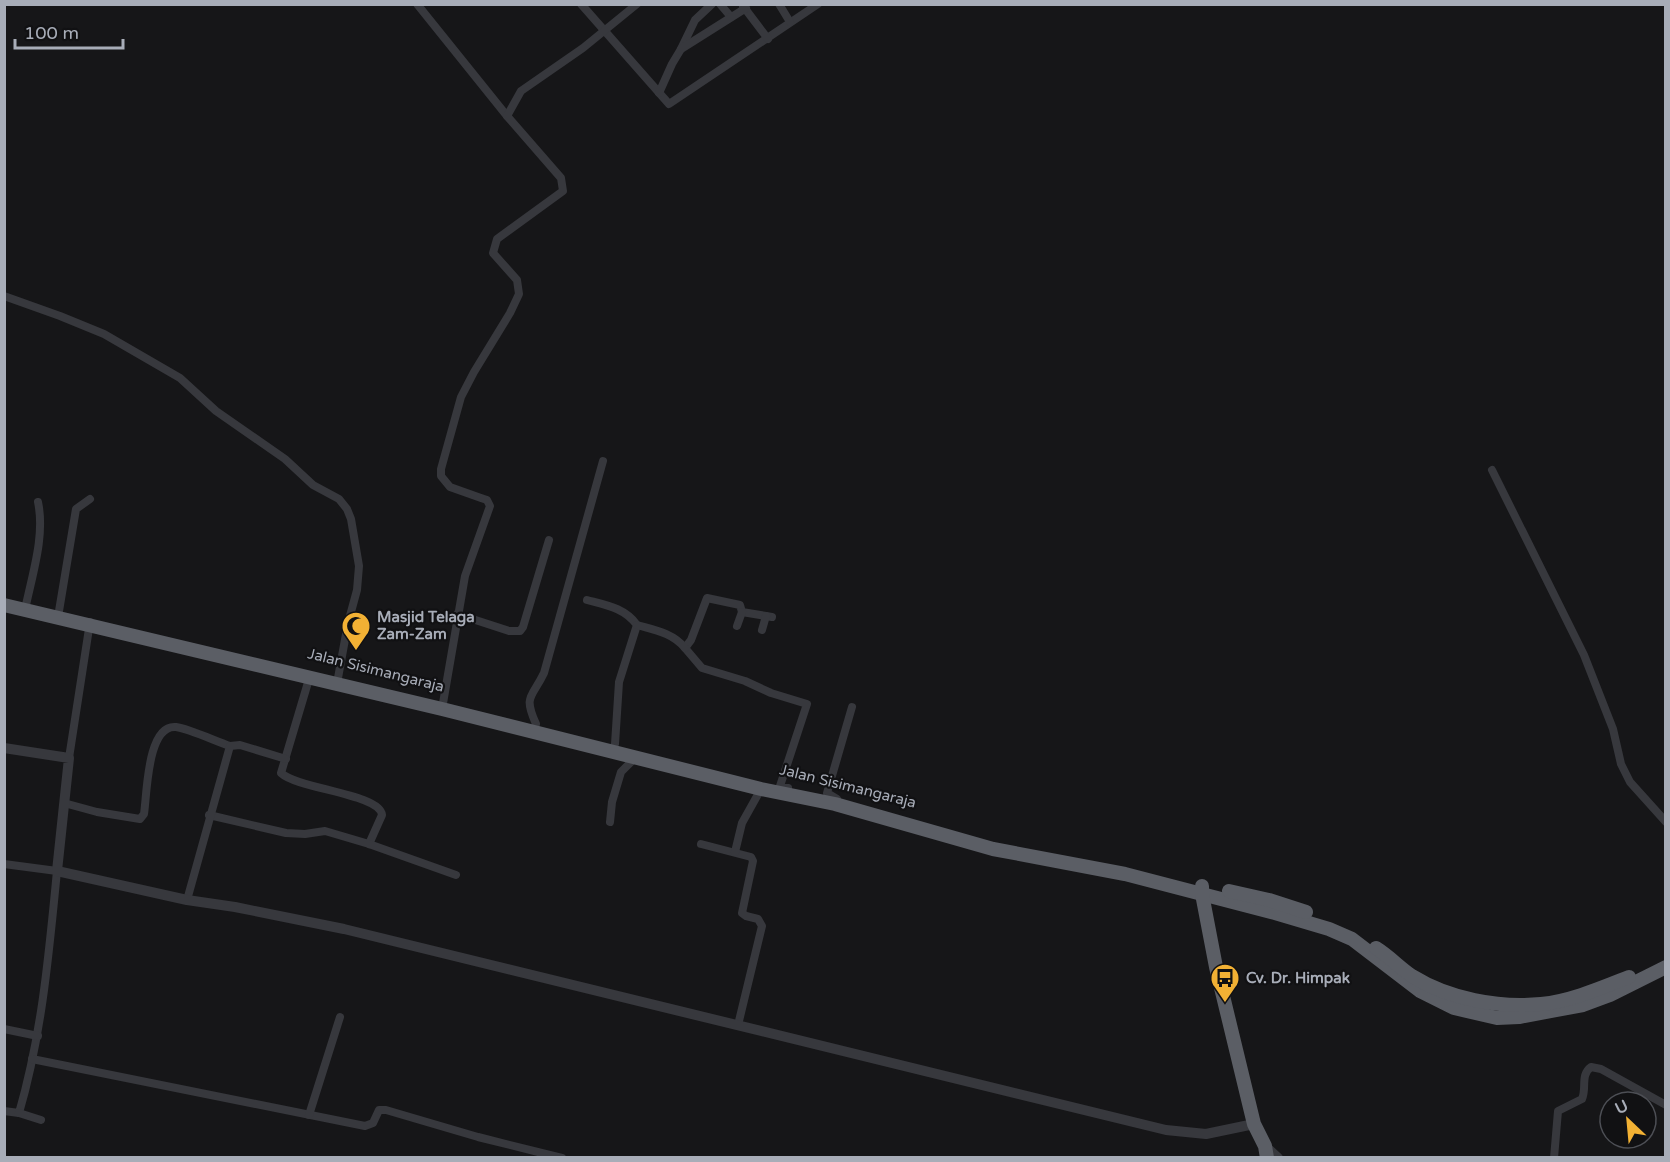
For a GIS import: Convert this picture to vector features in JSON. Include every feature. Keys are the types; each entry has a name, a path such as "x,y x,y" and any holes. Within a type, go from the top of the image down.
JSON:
{"highway":[{"name":"Jalan Sisimangaraja","path":"4,599 59,611 90,622 309,679 345,681"},
{"name":"Jalan Sisimangaraja","path":"4,605 90,622 345,681 789,792 836,801 994,845 1103,866 1200,891 1269,900 1319,917 1362,937 1396,961 1412,976 1444,992 1497,1004 1543,1004 1595,990 1652,967 1665,967"},
{"name":"Jalan Sisimangaraja","path":"613,748 636,757 761,789 789,792"},
{"path":"1200,891 1254,1124 1266,1152"}],"street":[{"path":"417,4 507,116 561,178 563,191 504,233 494,244 493,252 517,280 519,294 461,397 441,469 441,476 450,487 487,500 490,506 465,576 443,707"},
{"path":"581,4 669,104 818,4"},
{"path":"507,116 521,91 567,60 637,4"},
{"path":"659,93 695,20 712,4"},
{"path":"720,4 731,17"},
{"path":"778,4 790,22"},
{"path":"681,49 731,17 743,6 768,39"},
{"path":"4,296 104,334 180,378 216,411 285,459 313,485 339,499 351,519 358,566 357,590 348,623 345,681"},
{"path":"534,728 528,707 531,696 544,673 603,461"},
{"path":"1492,470 1584,655 1613,729 1621,764 1630,782 1665,822"},
{"path":"59,611 76,509 90,499"},
{"path":"26,604 38,551 40,514 38,502"},
{"path":"457,614 509,631 520,631 549,540"},
{"path":"685,648 691,640 705,599 710,598 740,605 742,612 737,626"},
{"path":"587,600 611,606 630,615 636,625 665,633 679,640 702,668 807,704 780,786 789,792"},
{"path":"742,612 769,616 762,630"},
{"path":"19,1113 38,1036 45,994 69,758 90,622"},
{"path":"613,748 619,682 636,625"},
{"path":"309,679 281,771 283,776 312,786 341,792 381,808 382,814 369,844"},
{"path":"836,801 827,793 852,707"},
{"path":"64,803 97,812 140,819 144,814 153,747 164,730 175,727 230,746 240,745 286,759"},
{"path":"187,900 230,746"},
{"path":"4,748 69,758"},
{"path":"610,822 612,802 621,772 636,757"},
{"path":"735,852 742,823 761,789"},
{"path":"209,815 286,833 305,834 325,831 456,875"},
{"path":"701,844 751,857 753,861 742,912 746,916 758,919 762,926 738,1025"},
{"path":"4,864 57,871 187,900 344,928 1166,1130 1206,1134 1254,1124"},
{"path":"309,1115 340,1017"},
{"path":"4,1029 38,1036"},
{"path":"32,1059 368,1126 373,1123 379,1110 386,1110 478,1137 562,1158"},
{"path":"1554,1158 1558,1111 1581,1099 1585,1089 1584,1077 1586,1071 1591,1067 1601,1068 1665,1105"},
{"path":"4,1112 19,1113 41,1120"},
{"path":"1266,1152 1278,1158"}],"place":[{"name":"Masjid Telaga Zam-Zam","path":"356,652"},
{"name":"Cv. Dr. Himpak","path":"1225,1004"}]}
